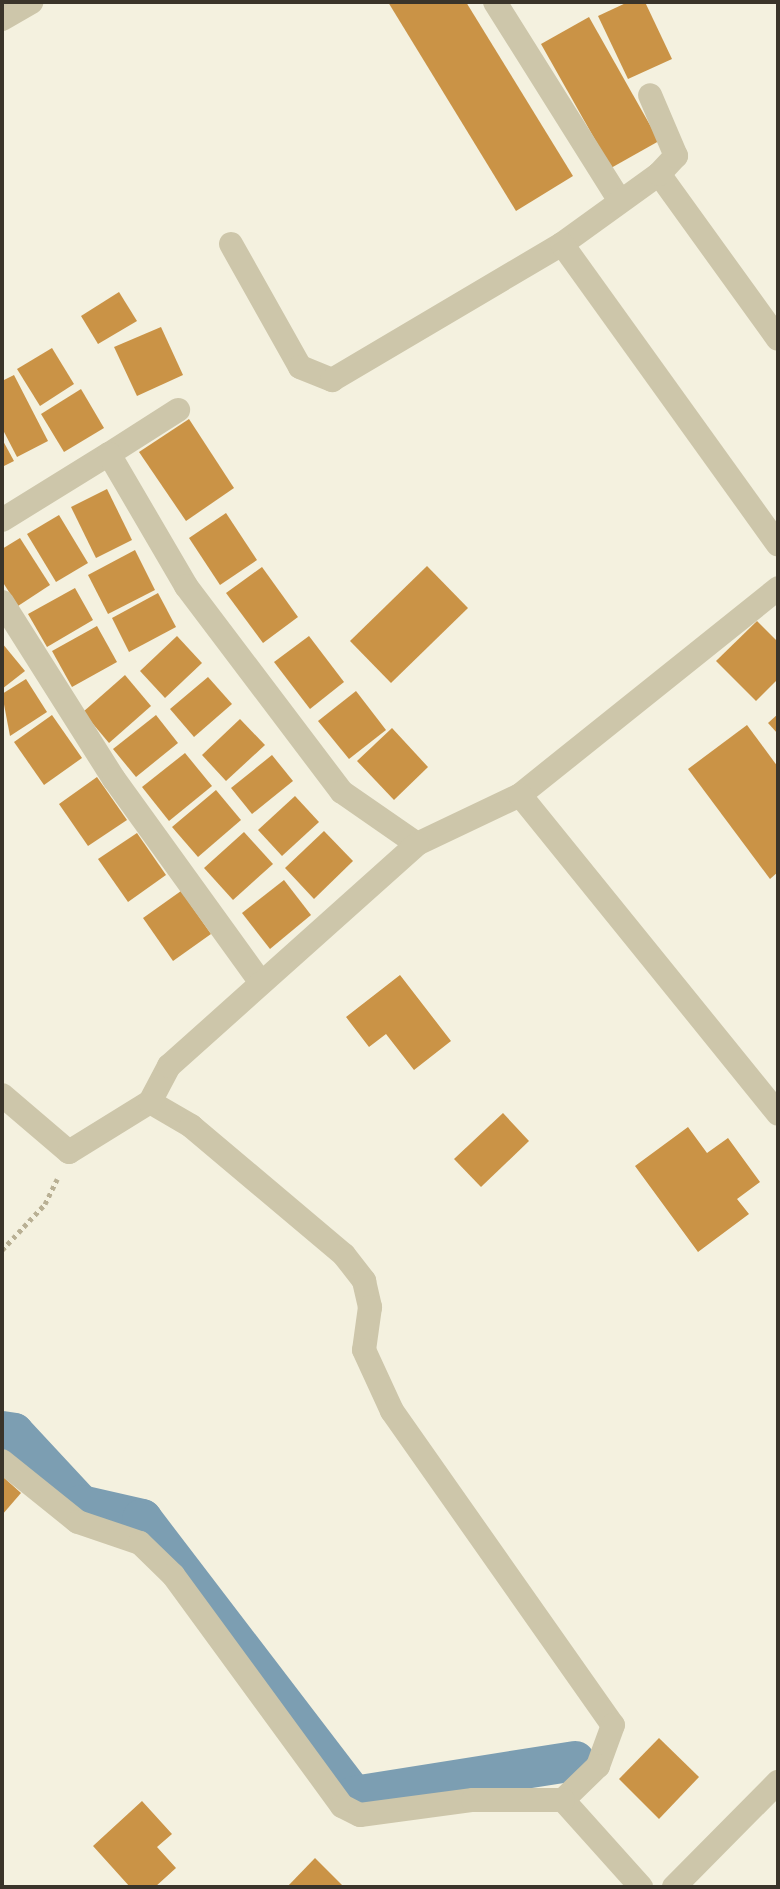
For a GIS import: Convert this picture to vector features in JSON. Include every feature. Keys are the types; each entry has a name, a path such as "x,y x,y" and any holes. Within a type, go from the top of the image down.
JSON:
{"street":[{"path":"2,19 31,2"},
{"path":"495,2 619,200"},
{"path":"231,244 300,367 332,380 562,244 659,174 676,156 650,95"},
{"path":"659,174 778,339"},
{"path":"562,244 778,545"},
{"path":"2,520 178,410"},
{"path":"109,454 186,586 342,792 417,844"},
{"path":"2,1095 69,1152 150,1102 169,1066 417,844 520,795 778,588"},
{"path":"2,602 114,779 261,983"},
{"path":"520,795 778,1114"},
{"path":"2,1461 78,1522 140,1543 173,1575 342,1806 360,1815 473,1800 563,1800 598,1766 613,1725 392,1411 364,1350 370,1307 364,1281 344,1255 191,1126 150,1102"},
{"path":"674,1887 778,1782"},
{"path":"563,1800 641,1887"}],"path":[{"path":"2,1250 45,1204 69,1152"}],"building":[{"path":"388,2 466,2 573,176 516,211"},
{"path":"628,2 645,2 672,59 628,79 598,16"},
{"path":"589,17 659,141 611,168 541,44"},
{"path":"119,292 137,321 98,344 81,316"},
{"path":"161,327 183,375 137,396 114,347"},
{"path":"52,348 74,384 40,406 17,369"},
{"path":"14,375 48,441 17,457 2,428 2,381"},
{"path":"81,389 104,428 64,452 41,414"},
{"path":"189,419 234,488 186,521 139,452"},
{"path":"2,439 14,461 2,467"},
{"path":"107,489 132,540 96,558 71,507"},
{"path":"226,513 257,560 220,585 189,538"},
{"path":"59,515 88,563 56,582 27,534"},
{"path":"20,538 50,585 18,606 2,581 2,549"},
{"path":"135,550 155,590 108,614 88,575"},
{"path":"427,566 468,608 391,683 350,641"},
{"path":"262,567 298,617 263,643 226,593"},
{"path":"75,588 93,620 47,647 28,614"},
{"path":"158,593 176,627 129,652 112,618"},
{"path":"757,621 778,642 778,679 756,701 716,661"},
{"path":"97,626 117,662 72,687 52,651"},
{"path":"177,636 202,663 165,698 140,671"},
{"path":"309,636 344,682 310,709 274,662"},
{"path":"2,643 25,671 2,689"},
{"path":"125,675 151,706 109,743 83,712"},
{"path":"208,677 232,704 194,737 170,709"},
{"path":"26,679 47,712 10,736 2,694"},
{"path":"356,691 386,730 349,759 318,721"},
{"path":"778,714 778,734 768,723"},
{"path":"52,715 82,758 44,785 14,742"},
{"path":"156,715 178,743 136,777 113,749"},
{"path":"240,719 265,745 226,781 202,755"},
{"path":"747,725 778,767 778,872 770,879 688,769"},
{"path":"392,728 428,767 394,800 357,761"},
{"path":"185,753 212,786 169,821 142,787"},
{"path":"272,755 293,781 252,814 231,788"},
{"path":"97,777 127,820 88,846 59,804"},
{"path":"216,790 241,820 198,857 172,827"},
{"path":"295,796 319,822 282,856 258,830"},
{"path":"324,831 353,861 314,899 285,868"},
{"path":"244,832 273,864 233,900 204,868"},
{"path":"137,833 166,875 128,902 98,859"},
{"path":"284,880 311,915 270,949 242,913"},
{"path":"181,891 211,934 173,961 143,918"},
{"path":"400,975 451,1041 414,1070 386,1034 369,1047 346,1017"},
{"path":"503,1113 529,1141 481,1187 454,1159"},
{"path":"688,1127 707,1153 728,1138 760,1182 737,1199 749,1214 698,1252 635,1166"},
{"path":"2,1476 21,1493 2,1515"},
{"path":"659,1738 699,1777 659,1819 619,1779"},
{"path":"142,1801 172,1834 157,1847 176,1868 155,1887 130,1887 93,1846"},
{"path":"315,1858 344,1887 287,1887"}],"waterway":[{"path":"2,1431 14,1433 81,1505 142,1519 354,1796 575,1761"}]}
